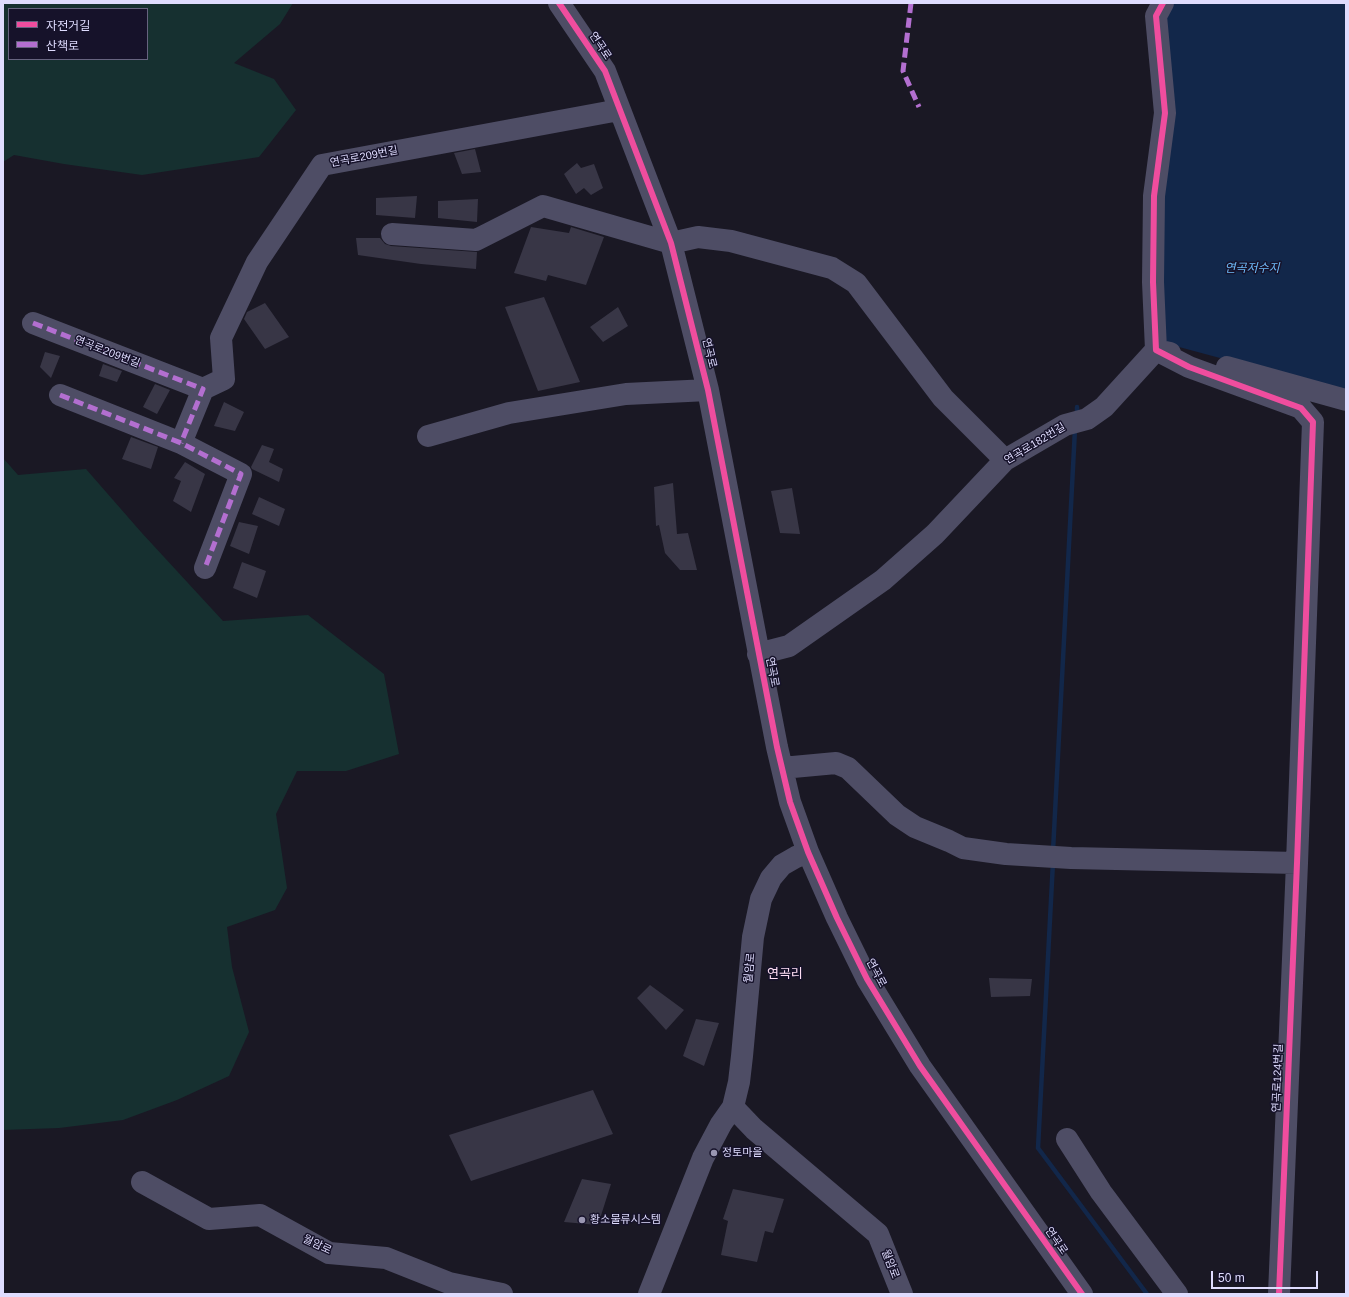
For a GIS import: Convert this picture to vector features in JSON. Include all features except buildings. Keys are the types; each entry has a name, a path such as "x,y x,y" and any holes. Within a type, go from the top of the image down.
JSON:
{"street":[{"name":"연곡로","path":"560,3 604,71 671,243 708,390 777,747 790,802 808,852 837,918 867,979 907,1046 1082,1294"},
{"path":"1163,3 1156,16 1165,113 1154,196 1153,282 1156,350 1190,356 1346,400"},
{"name":"연곡로209번길","path":"33,323 203,389 224,379 221,338 257,262 322,165 620,110"},
{"path":"392,234 476,240 543,206 671,243 698,237 731,241 832,268 856,283 942,398 1005,460"},
{"name":"연곡로182번길","path":"758,654 789,646 883,580 935,534 1005,460 1065,425 1087,419 1104,407 1156,350"},
{"name":"연곡로124번길","path":"1156,350 1189,367 1301,408 1313,422 1279,1294"},
{"path":"181,443 203,389"},
{"path":"428,436 509,413 626,394 708,390"},
{"path":"60,395 181,443 241,474 205,568"},
{"path":"782,768 836,763 848,768 897,815 915,827 964,848 1006,854 1071,858 1297,862"},
{"name":"월암로","path":"648,1294 706,1152 721,1124 734,1107 740,1069 754,937 761,899 771,878 782,865 808,852"},
{"name":"월암로","path":"734,1107 754,1129 878,1234 902,1294"},
{"path":"1067,1139 1101,1192 1176,1294"},
{"name":"월암로","path":"142,1182 209,1219 260,1215 329,1253 386,1258 449,1283 502,1294"}],"green space":[{"path":"3,3 293,3 280,24 234,63 274,79 296,110 259,157 142,175 14,155 3,162"},
{"path":"3,458 18,475 86,469 141,532 223,621 308,615 384,674 399,754 346,771 297,771 276,814 287,888 275,910 227,927 232,967 249,1032 229,1076 177,1100 123,1120 59,1128 3,1130"}],"water":[{"name":"연곡저수지","path":"1167,3 1346,3 1346,392 1168,344 1156,339"}],"waterway":[{"path":"1077,407 1077,416"},
{"path":"1053,851 1075,429"},
{"path":"1053,862 1038,1148 1147,1294"}],"marked path":[{"path":"911,3 903,71 919,107"},
{"path":"33,323 203,389 181,443"},
{"path":"60,395 181,443 241,474 205,568"}],"cycle path":[{"path":"559,3 605,71 671,243 708,390 777,747 790,802 808,852 837,918 867,979 920,1066 1082,1294"},
{"path":"1163,3 1156,16 1165,113 1154,196 1153,282 1156,350 1189,367 1301,408 1313,422 1279,1294"}],"place":[{"name":"정토마을","path":"714,1153"},
{"name":"황소물류시스템","path":"582,1220"}],"district":[{"name":"연곡리","path":"785,974"}]}
